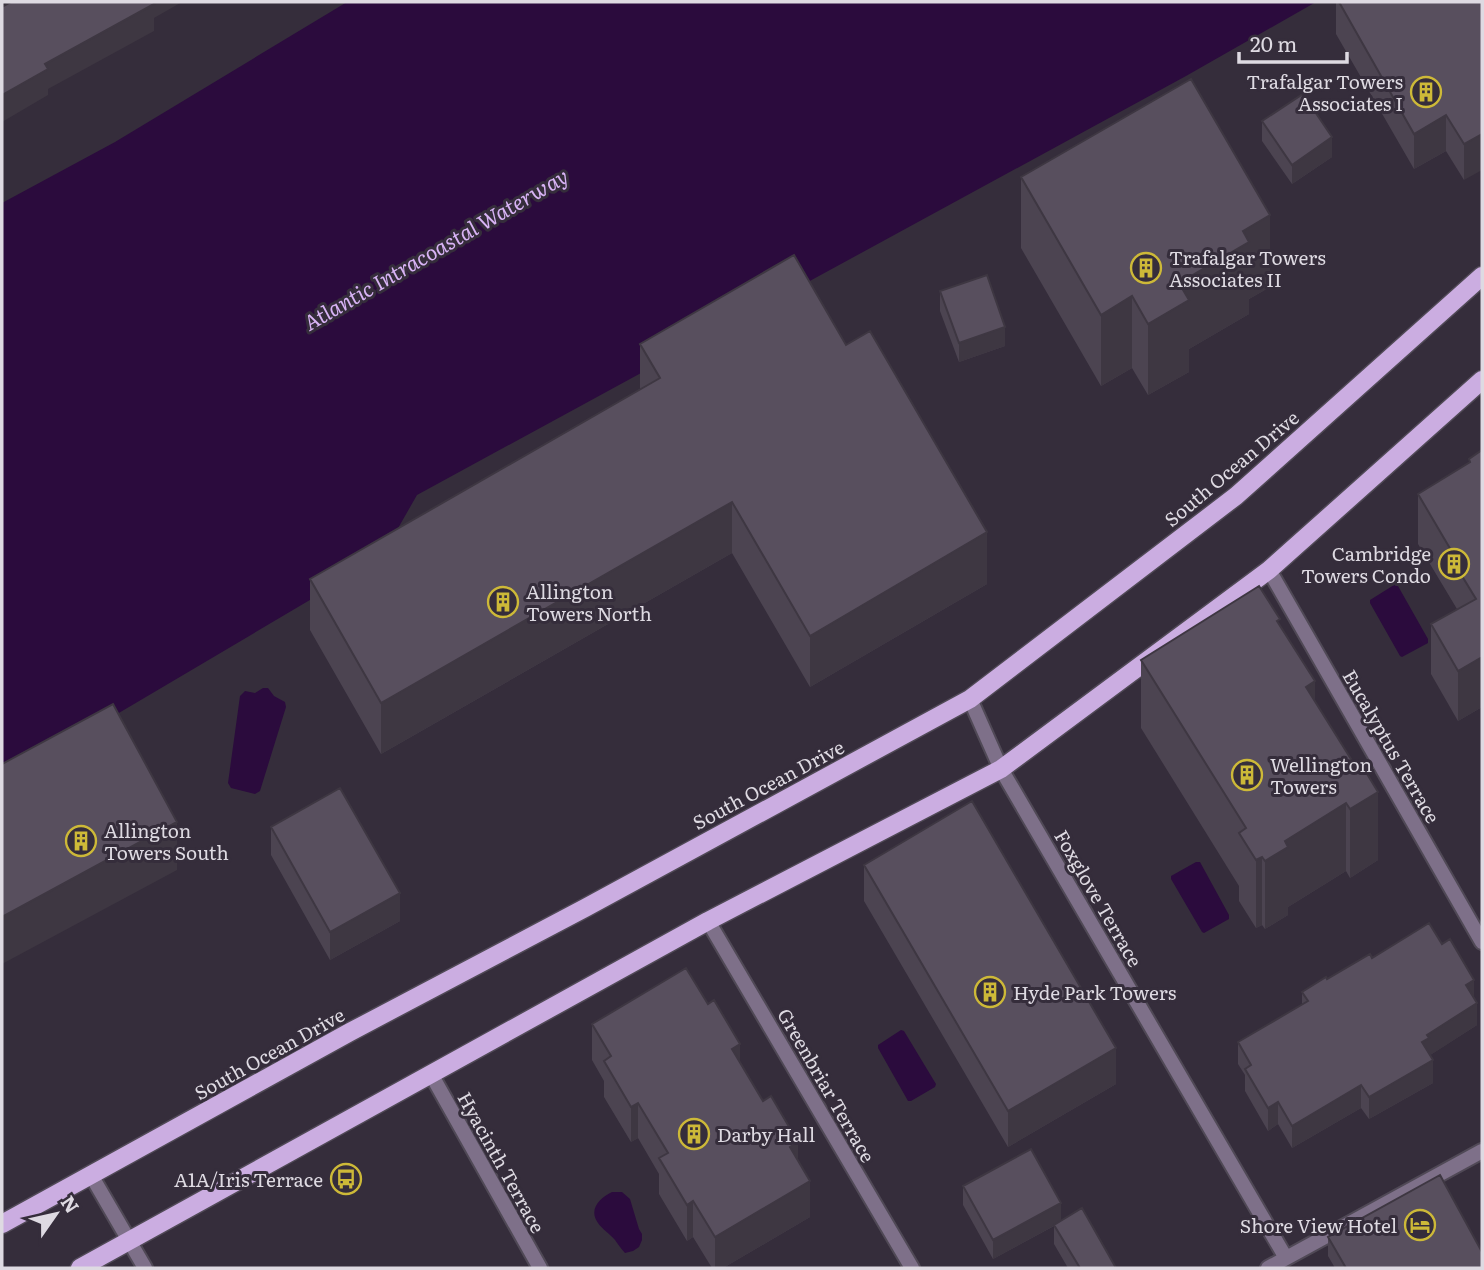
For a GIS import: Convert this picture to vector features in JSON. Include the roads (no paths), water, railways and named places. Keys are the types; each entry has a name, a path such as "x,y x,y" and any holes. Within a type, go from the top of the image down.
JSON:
{"main road":[{"name":"South Ocean Drive","path":"2,1224 970,699 1236,496 1482,275"},
{"path":"80,1268 708,921 1001,769 1269,570 1482,380"}],"street":[{"name":"Eucalyptus Terrace","path":"1269,570 1482,942"},
{"name":"Foxglove Terrace","path":"970,699 1001,769 1286,1258"},
{"name":"Greenbriar Terrace","path":"708,921 912,1268"},
{"name":"Hyacinth Terrace","path":"431,1074 540,1268"},
{"path":"1268,1268 1482,1151"},
{"path":"91,1175 145,1268"}],"water":[{"name":"Atlantic Intracoastal Waterway","path":"347,2 1316,2 1186,76 417,495 381,558 2,782 2,203 115,142"},
{"path":"1394,585 1398,586 1428,639 1428,643 1402,657 1370,603 1370,600"},
{"path":"268,688 274,696 285,702 286,707 260,791 255,794 231,788 228,783 240,696 245,691 255,693"},
{"path":"1200,862 1229,915 1229,919 1204,933 1171,879 1171,876"},
{"path":"901,1030 936,1084 911,1101 908,1101 878,1048 878,1045"},
{"path":"612,1192 622,1192 630,1199 642,1234 639,1247 633,1251 625,1253 595,1218 597,1204"}],"place":[{"name":"Trafalgar Towers Associates I","path":"1426,92"},
{"name":"Trafalgar Towers Associates II","path":"1146,268"},
{"name":"Cambridge Towers Condo","path":"1454,564"},
{"name":"Allington Towers North","path":"503,602"},
{"name":"Wellington Towers","path":"1247,775"},
{"name":"Allington Towers South","path":"81,841"},
{"name":"Hyde Park Towers","path":"990,992"},
{"name":"Darby Hall","path":"694,1134"},
{"name":"A1A/Iris Terrace","path":"346,1179"},
{"name":"Shore View Hotel","path":"1420,1225"}]}
